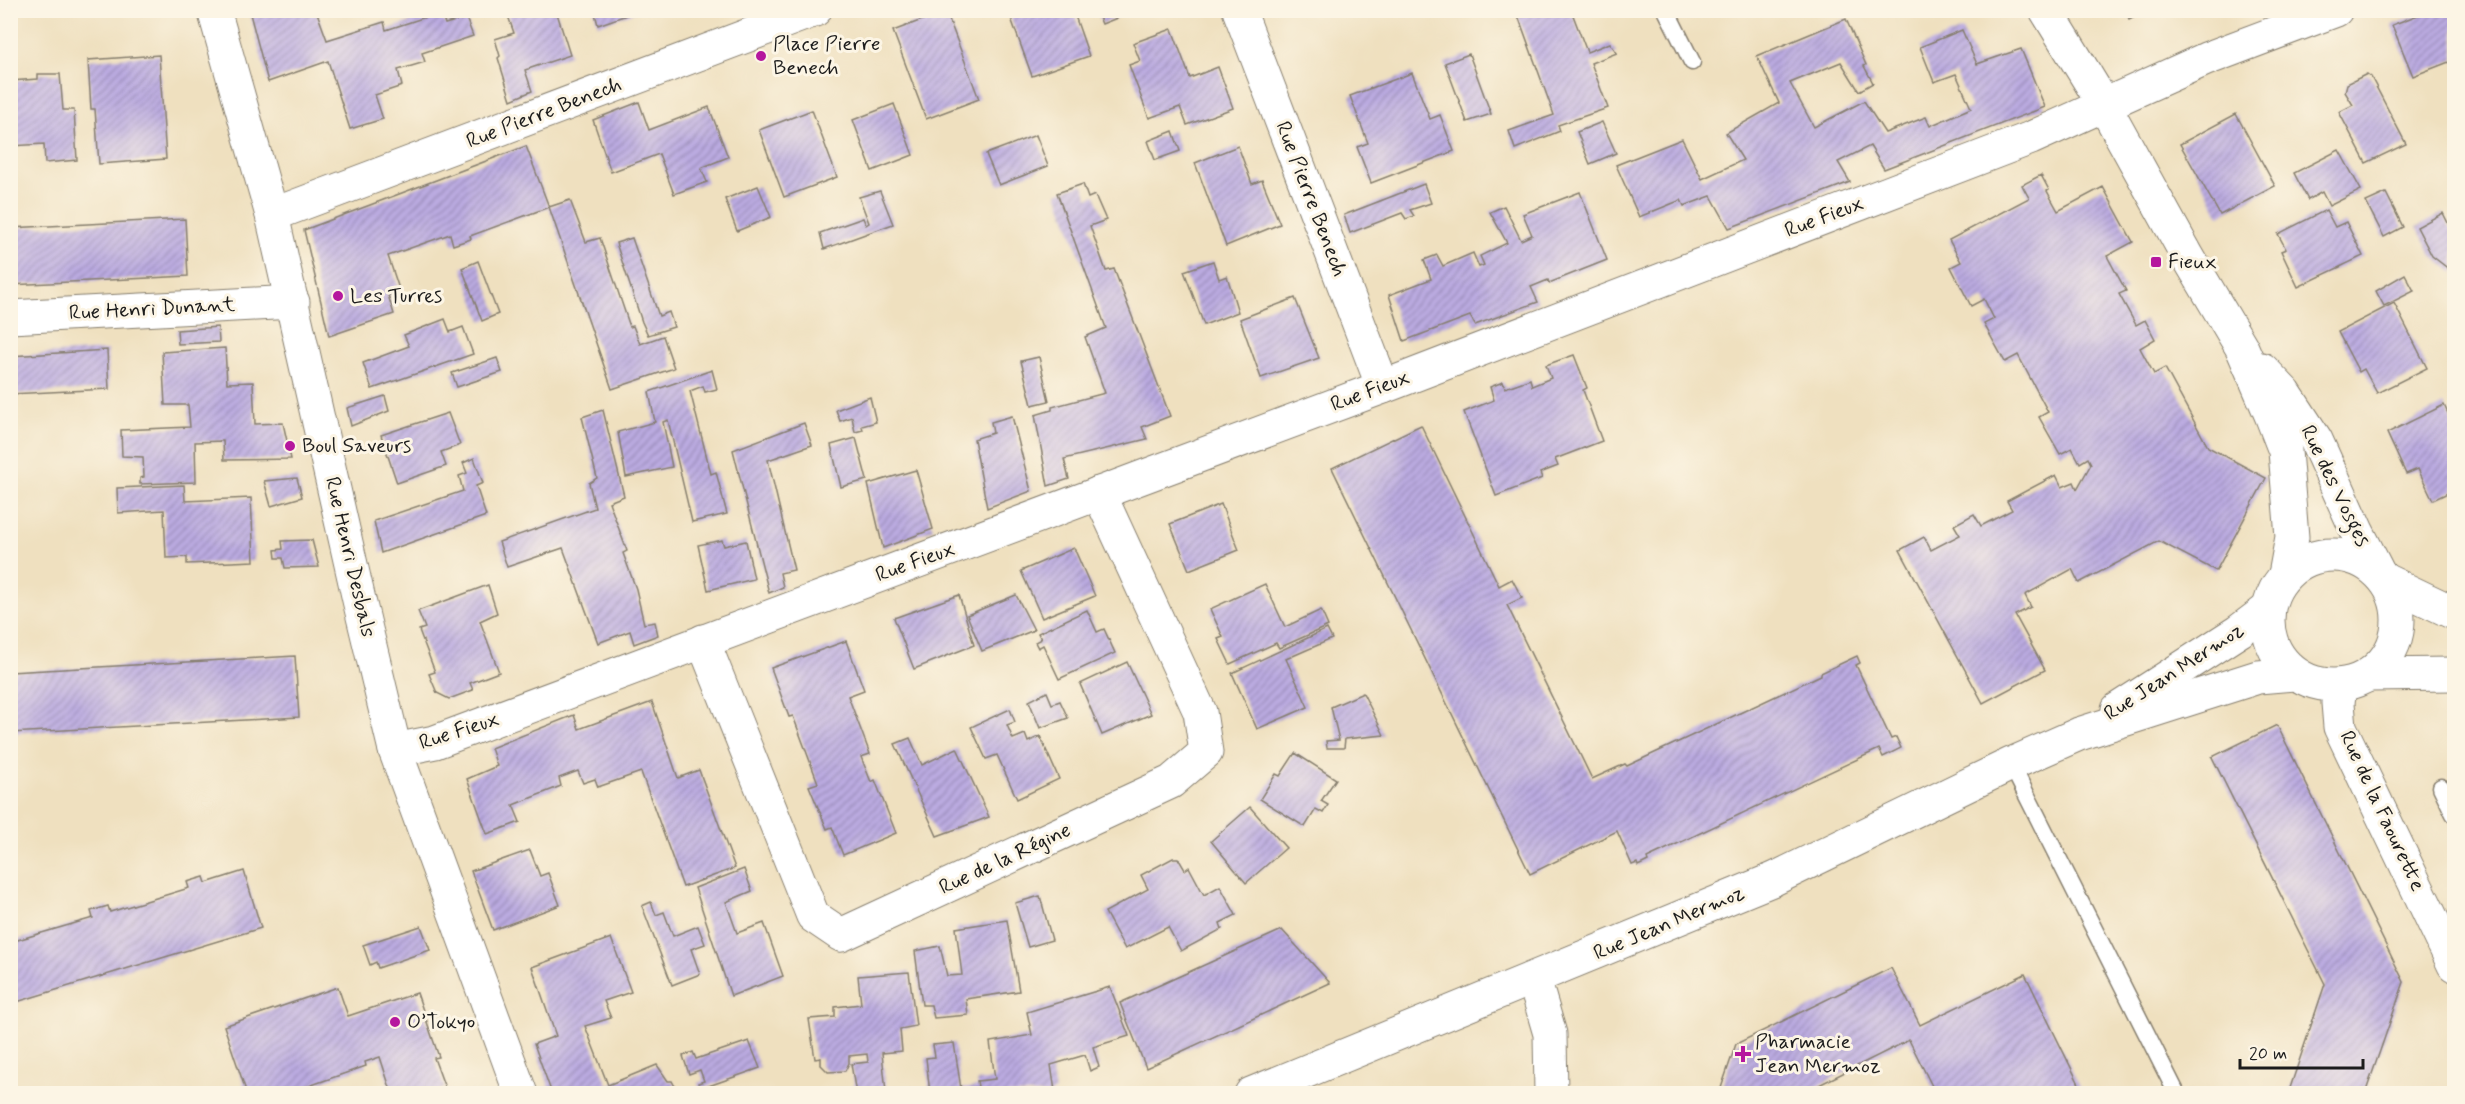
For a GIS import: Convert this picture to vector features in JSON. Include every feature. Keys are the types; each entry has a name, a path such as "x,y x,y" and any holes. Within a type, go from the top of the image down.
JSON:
{"street":[{"name":"Rue Henri Desbals","path":"214,10 272,215 359,600 396,750 521,1094"},
{"name":"Rue Pierre Benech","path":"272,215 757,21 815,10"},
{"name":"Rue Pierre Benech","path":"1239,10 1383,387"},
{"name":"Rue des Vosges","path":"2046,10 2103,103 2242,348 2285,451 2292,537 2285,574"},
{"name":"Rue Fieux","path":"396,750 435,742 1383,387 2031,138 2103,103 2206,59 2336,10"},
{"name":"Rue Henri Dunant","path":"10,317 293,302"},
{"name":"Rue des Vosges","path":"2242,348 2284,393 2316,440 2357,531 2396,600 2399,622 2394,642 2384,661 2354,680"},
{"name":"Rue de la Régine","path":"703,641 813,916 842,935 1171,782 1206,752 1200,712 1099,493"},
{"name":"Rue des Vosges","path":"2454,613 2382,576 2361,560 2342,555 2321,555 2301,562 2285,574 2271,596 2267,626 2271,642 2280,660 2295,674 2317,684 2454,674"},
{"name":"Rue Jean Mermoz","path":"2079,734 2239,631 2268,609"},
{"name":"Rue Jean Mermoz","path":"1251,1094 1774,879 2011,764 2079,734 2258,677 2295,674"},
{"name":"Rue de la Faourette","path":"2354,680 2338,704 2340,727 2454,965"},
{"path":"1534,979 1550,1034 1551,1094"}],"lane":[{"path":"1666,10 1692,62"},
{"path":"2011,764 2177,1094"},
{"path":"2441,787 2454,814"}],"building":[{"path":"249,10 316,10 327,40 384,22 386,30 441,12 445,24 466,18 473,36 422,53 425,62 398,70 402,86 375,95 383,119 350,129 328,61 268,82"},
{"path":"506,10 556,10 570,55 525,70 532,91 511,100 498,58 500,56 495,39 514,33"},
{"path":"594,10 638,10 638,11 598,25"},
{"path":"1008,10 1073,10 1089,56 1032,76"},
{"path":"1096,10 1115,10 1117,18 1102,24"},
{"path":"1516,10 1571,10 1587,52 1610,43 1617,53 1591,63 1608,108 1558,125 1560,131 1515,149 1509,131 1554,115"},
{"path":"2116,10 2148,10 2129,19 2126,11 2118,15"},
{"path":"2431,10 2454,10 2454,60 2413,76 2392,25"},
{"path":"946,11 979,99 926,119 893,31"},
{"path":"1846,19 1873,83 1859,91 1841,62 1790,83 1814,127 1864,101 1885,133 1926,117 1930,126 1971,108 1956,74 1934,82 1920,47 1962,30 1977,64 2021,49 2045,107 1884,169 1870,146 1838,162 1850,182 1729,228 1711,196 1684,206 1681,200 1639,217 1616,165 1682,139 1702,179 1743,160 1726,133 1779,103 1757,56"},
{"path":"1172,29 1190,78 1218,67 1233,108 1187,125 1180,107 1149,118 1129,65 1140,61 1133,43"},
{"path":"1469,54 1491,114 1467,122 1445,63"},
{"path":"159,55 166,159 99,164 95,109 91,109 88,60"},
{"path":"1412,73 1430,119 1440,115 1454,151 1371,183 1357,147 1368,143 1350,96"},
{"path":"38,74 60,74 63,110 74,110 77,160 45,163 44,144 10,146 10,81 38,79"},
{"path":"2367,74 2371,77 2406,144 2366,163 2339,112 2353,105 2345,92 2347,84"},
{"path":"639,102 649,130 709,107 728,157 701,168 707,182 674,194 659,154 611,172 593,120"},
{"path":"894,104 913,155 872,171 853,120"},
{"path":"812,110 837,177 784,197 759,130"},
{"path":"2236,114 2275,186 2220,215 2180,144"},
{"path":"1602,122 1616,153 1590,164 1577,132"},
{"path":"1173,131 1180,151 1155,160 1148,141"},
{"path":"1036,135 1048,166 999,185 986,154"},
{"path":"526,146 549,207 470,236 471,239 453,245 450,234 388,256 400,292 388,295 394,314 329,336 304,230"},
{"path":"1238,146 1252,184 1262,180 1280,224 1226,246 1195,163"},
{"path":"2339,150 2361,190 2329,206 2322,192 2308,200 2294,173"},
{"path":"2041,175 2058,211 2103,187 2133,242 2107,256 2126,291 2119,294 2136,325 2145,320 2155,339 2140,348 2154,374 2165,368 2208,447 2266,478 2216,571 2159,541 2079,583 2072,569 2025,595 2031,607 2015,615 2045,670 1983,703 1900,550 1924,537 1931,550 1960,535 1954,525 1974,514 1981,526 2012,510 2007,501 2056,475 2062,487 2074,482 2077,489 2091,464 2088,458 2080,463 2072,448 2060,454 2039,417 2048,412 2018,355 2005,362 1984,324 1994,319 1984,299 1971,306 1951,267 1961,262 1949,240 2029,198 2022,185"},
{"path":"1083,184 1088,198 1095,195 1106,220 1090,226 1106,271 1114,269 1170,416 1142,427 1147,439 1064,459 1069,479 1048,486 1035,415 1052,410 1052,407 1105,393 1085,337 1106,328 1057,193"},
{"path":"1424,184 1431,203 1410,210 1414,216 1406,219 1402,213 1350,233 1344,215"},
{"path":"758,186 771,217 737,231 725,199"},
{"path":"880,191 893,224 824,249 820,233 863,218 866,225 869,223 859,197"},
{"path":"1580,192 1607,260 1549,283 1548,280 1531,287 1538,302 1475,325 1470,316 1404,341 1389,295 1431,279 1424,260 1437,255 1443,266 1473,253 1479,267 1484,265 1480,256 1507,243 1490,212 1504,206 1521,240 1532,235 1523,214"},
{"path":"2386,193 2403,227 2384,237 2366,202"},
{"path":"570,200 586,242 600,238 630,327 633,326 640,344 663,336 674,368 612,389 549,207"},
{"path":"2326,210 2335,227 2346,222 2363,256 2298,287 2281,251 2286,249 2278,234"},
{"path":"2443,213 2454,235 2454,273 2432,256 2417,227"},
{"path":"185,219 188,276 10,285 10,228"},
{"path":"632,238 659,316 669,312 674,327 648,335 616,243"},
{"path":"478,261 498,314 482,321 462,268"},
{"path":"1213,261 1219,279 1227,276 1238,312 1204,325 1184,271"},
{"path":"2405,274 2414,291 2384,306 2376,291"},
{"path":"1295,298 1319,358 1261,378 1240,319"},
{"path":"2394,303 2427,368 2377,393 2364,369 2359,372 2338,332"},
{"path":"445,319 450,332 463,327 473,354 372,389 363,363 409,346 404,335"},
{"path":"218,327 219,342 178,344 177,330"},
{"path":"225,348 227,383 253,382 255,424 283,423 291,459 224,460 223,441 195,442 196,482 140,484 140,478 144,477 143,457 122,456 121,430 190,427 188,405 165,405 162,352"},
{"path":"107,350 109,389 10,394 10,356"},
{"path":"1574,355 1587,388 1583,390 1602,441 1555,459 1558,466 1540,473 1542,478 1496,496 1464,412 1494,400 1490,387 1503,382 1505,388 1530,379 1532,386 1551,378 1546,365"},
{"path":"1039,357 1049,401 1032,405 1021,361"},
{"path":"497,358 502,372 457,387 452,373"},
{"path":"712,370 717,389 705,392 703,386 690,391 711,474 716,472 727,514 692,522 668,420 663,422 672,467 626,477 618,432 655,422 649,392"},
{"path":"385,396 389,411 351,426 347,408"},
{"path":"870,397 876,422 862,426 863,430 855,432 852,417 840,421 836,410"},
{"path":"2444,405 2454,426 2454,490 2433,500 2418,469 2406,474 2387,433"},
{"path":"603,410 624,496 609,502 627,551 623,553 636,589 644,624 655,622 658,635 634,644 630,631 598,643 563,548 507,567 499,542 595,508 589,483 597,478 582,417"},
{"path":"448,413 460,445 441,452 446,466 397,483 381,435"},
{"path":"1012,416 1031,491 987,508 974,439 993,433 991,422"},
{"path":"804,423 812,445 768,460 794,570 780,573 783,587 769,593 733,450"},
{"path":"1421,425 1499,586 1512,579 1522,598 1507,605 1592,779 1625,764 1627,766 1857,656 1860,663 1856,665 1891,739 1896,737 1901,748 1883,757 1879,749 1647,858 1648,861 1638,866 1637,863 1632,865 1617,831 1530,874 1332,468"},
{"path":"856,438 867,480 841,487 831,445"},
{"path":"474,458 483,483 476,486 486,516 381,553 374,521 463,491 459,476 467,473 463,463"},
{"path":"916,470 933,529 883,548 868,484"},
{"path":"297,478 302,497 271,506 264,481"},
{"path":"184,485 185,501 251,498 254,561 187,564 187,557 166,558 164,510 118,513 117,488"},
{"path":"1221,504 1239,550 1189,570 1170,524"},
{"path":"312,540 319,567 285,568 283,558 276,558 275,550 283,549 282,541"},
{"path":"722,540 724,546 746,541 754,579 708,590 698,545"},
{"path":"1074,548 1095,596 1042,618 1021,571"},
{"path":"1265,584 1285,627 1321,610 1328,626 1279,648 1276,643 1230,664 1218,639 1223,637 1210,609"},
{"path":"488,585 497,613 480,621 499,672 470,683 473,690 449,699 437,693 429,674 435,672 419,630 425,628 418,611"},
{"path":"959,595 974,645 914,669 894,618"},
{"path":"1016,595 1034,630 982,651 967,615"},
{"path":"1087,610 1097,632 1104,629 1115,653 1059,679 1043,645 1038,648 1035,642 1041,639 1038,633"},
{"path":"1327,629 1332,639 1286,659 1308,707 1257,729 1232,673"},
{"path":"846,641 864,690 848,696 870,754 861,757 871,782 875,780 896,833 843,855 832,827 827,829 809,786 818,783 793,716 789,717 771,668"},
{"path":"295,656 299,717 10,733 10,672"},
{"path":"1127,662 1151,714 1102,735 1080,684"},
{"path":"1047,692 1052,704 1060,701 1068,718 1040,728 1029,701"},
{"path":"1363,693 1384,735 1345,739 1344,748 1327,748 1326,741 1339,740 1331,707"},
{"path":"652,702 678,778 699,770 735,868 683,887 641,772 598,787 595,779 583,783 578,771 559,778 561,786 513,805 520,822 487,834 467,779 497,766 491,748 574,715 579,729"},
{"path":"1010,709 1015,722 1007,725 1013,739 1025,734 1028,742 1040,736 1059,779 1017,799 997,755 986,759 971,727"},
{"path":"2277,725 2404,982 2365,1094 2288,1094 2325,984 2212,757"},
{"path":"910,738 922,765 957,748 989,817 937,836 895,744"},
{"path":"1295,753 1336,779 1321,801 1328,805 1323,813 1316,809 1305,827 1260,799 1276,774 1280,776"},
{"path":"1250,807 1286,848 1246,883 1211,841"},
{"path":"530,850 540,876 548,873 560,905 493,930 471,871"},
{"path":"1173,858 1178,858 1185,870 1189,867 1204,895 1220,886 1236,915 1220,923 1222,929 1181,951 1168,927 1125,949 1105,912 1148,889 1141,875"},
{"path":"744,869 752,891 726,902 737,933 764,923 783,976 731,996 695,888"},
{"path":"244,871 261,928 10,1004 10,937 12,936 14,941 93,918 91,911 108,906 110,912 189,888 187,882 204,877 206,883"},
{"path":"1040,896 1052,940 1028,947 1015,903"},
{"path":"651,902 656,915 664,912 673,936 698,926 705,944 691,949 700,974 672,985 642,906"},
{"path":"1007,920 1019,991 966,999 968,1015 934,1018 931,1005 922,1005 915,951 940,946 947,976 962,975 956,928"},
{"path":"421,926 430,950 378,968 376,962 370,965 363,945"},
{"path":"1282,930 1330,983 1146,1068 1120,1003"},
{"path":"611,938 631,992 604,1001 611,1018 585,1026 608,1085 657,1065 668,1081 672,1081 679,1094 552,1094 534,1044 556,1036 532,967"},
{"path":"1891,968 1920,1025 2025,974 2081,1088 2070,1094 1936,1094 1909,1040 1801,1094 1719,1094 1736,1044"},
{"path":"909,972 916,1026 900,1029 902,1051 882,1053 886,1092 856,1094 851,1064 868,1062 867,1054 849,1056 849,1063 845,1071 828,1072 821,1065 821,1058 815,1059 809,1019 835,1017 835,1007 861,1004 858,976"},
{"path":"338,987 348,1016 417,993 439,1057 434,1058 445,1088 428,1094 392,1094 380,1057 365,1062 366,1066 286,1094 247,1094 224,1026"},
{"path":"1110,987 1129,1036 1093,1047 1099,1067 1090,1071 1085,1055 1051,1065 1055,1091 1051,1094 930,1094 926,1058 935,1057 933,1045 954,1043 961,1089 978,1087 977,1081 995,1079 990,1042 1032,1035 1027,1012"},
{"path":"749,1041 760,1068 700,1089 698,1083 704,1081 700,1070 689,1074 683,1056 693,1052 696,1059"}],"place":[{"name":"Place Pierre Benech","path":"761,56"},
{"name":"Fieux","path":"2156,262"},
{"name":"Les Turres","path":"338,296"},
{"name":"Boul Saveurs","path":"290,446"},
{"name":"O’Tokyo","path":"395,1022"},
{"name":"Pharmacie Jean Mermoz","path":"1743,1054"}]}
